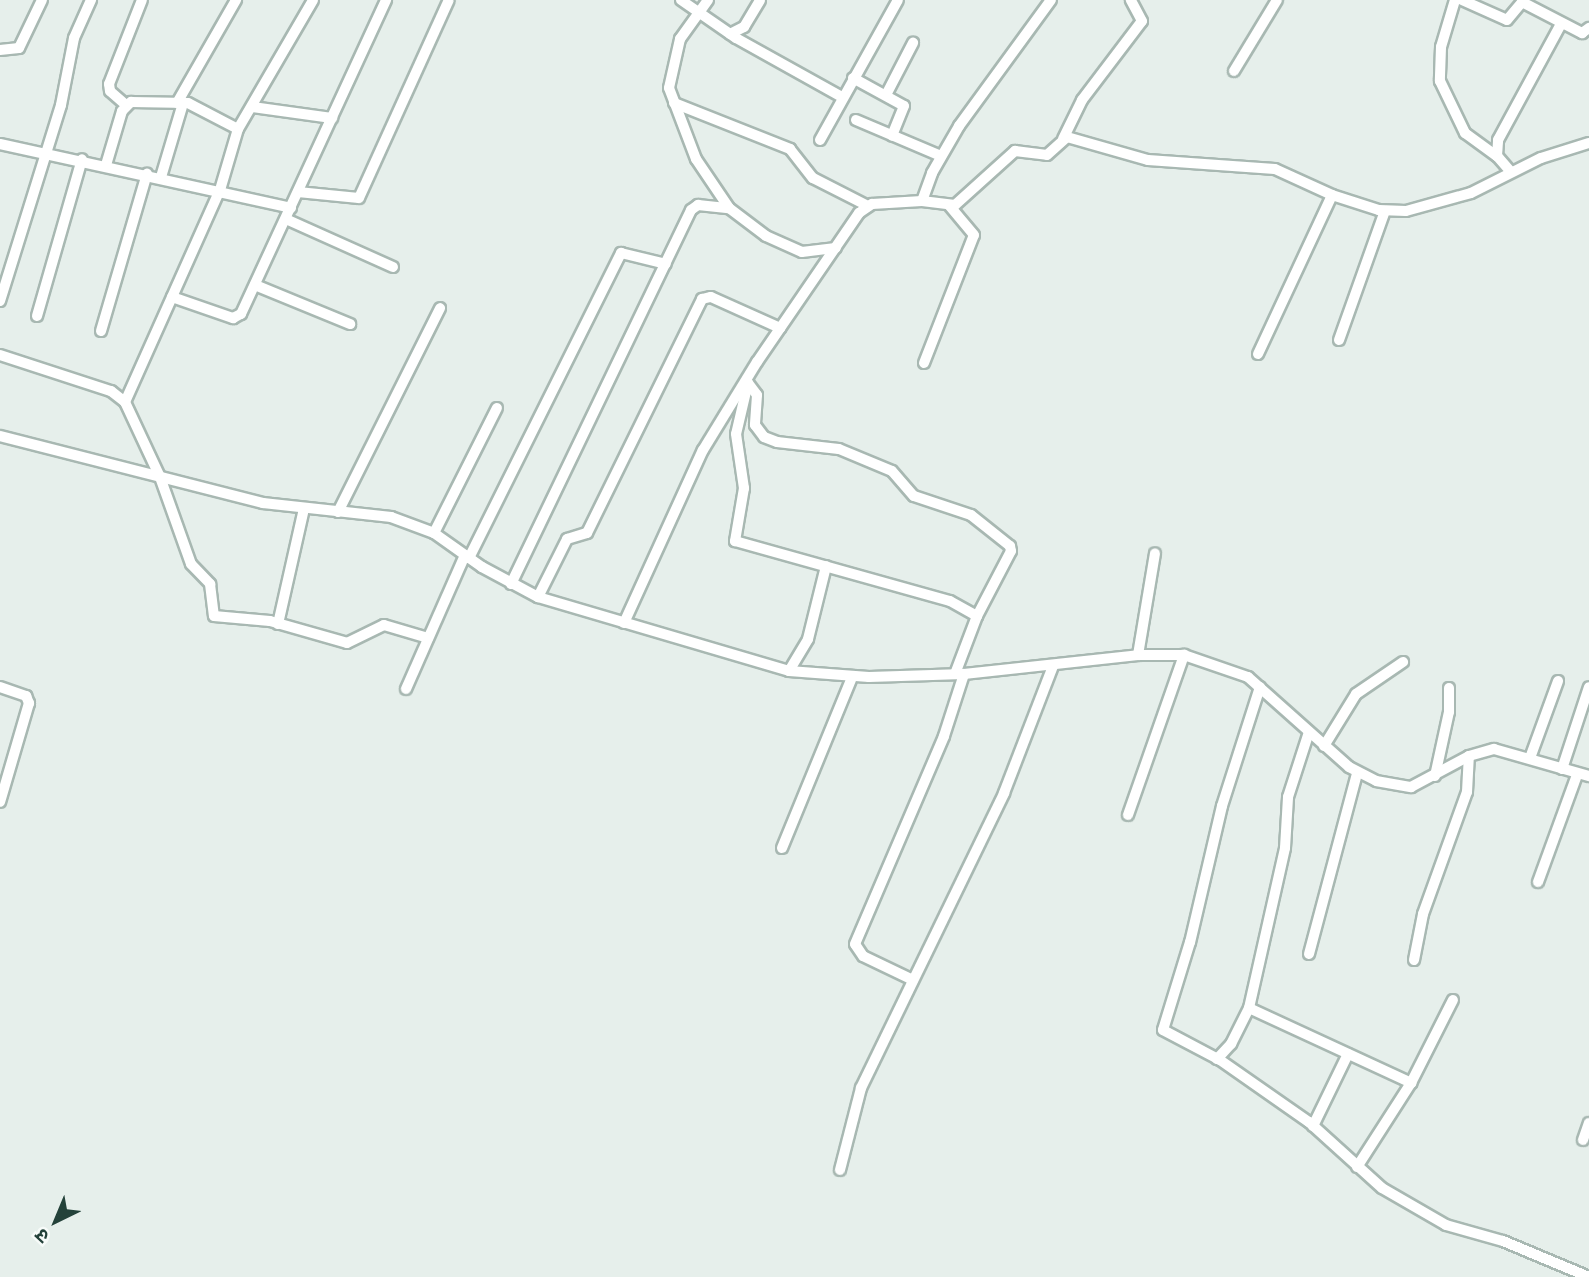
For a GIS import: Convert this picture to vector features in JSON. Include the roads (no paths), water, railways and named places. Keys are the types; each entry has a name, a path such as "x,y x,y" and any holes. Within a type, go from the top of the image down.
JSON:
{"street":[{"path":"0,50 19,48 41,0"},
{"path":"0,300 47,153 74,38 91,0"},
{"path":"142,0 109,84 110,91 126,105 180,103 239,130"},
{"path":"161,177 180,103 236,0"},
{"path":"125,402 220,190 239,130 313,0"},
{"path":"172,297 236,318 288,220 298,192 386,0"},
{"path":"298,192 359,198 449,0"},
{"path":"681,0 730,34 842,97"},
{"path":"708,0 680,39 668,80 696,159 729,208 795,249 810,252 836,248"},
{"path":"730,34 744,27 760,0"},
{"path":"820,140 898,0"},
{"path":"922,201 941,156 1051,0"},
{"path":"674,103 793,150 813,178 868,206 922,201 950,206 959,203 1013,152 1047,155 1063,139 1082,100 1142,21 1131,0"},
{"path":"1234,71 1277,0"},
{"path":"1455,0 1441,47 1440,81 1465,133 1497,156 1511,172"},
{"path":"1462,0 1507,20 1522,2 1583,33 1589,28"},
{"path":"1497,156 1498,141 1561,24"},
{"path":"886,95 913,43"},
{"path":"853,78 904,106 892,136"},
{"path":"106,165 126,105"},
{"path":"252,107 332,118"},
{"path":"856,120 941,156"},
{"path":"1063,139 1148,160 1275,169 1332,195 1385,211 1427,209 1511,172 1589,143"},
{"path":"0,144 82,159 291,208"},
{"path":"37,316 82,159"},
{"path":"102,331 147,174"},
{"path":"1258,354 1332,195"},
{"path":"511,584 694,206 729,208"},
{"path":"624,623 703,450 780,328 868,206"},
{"path":"924,363 974,235 950,206"},
{"path":"1339,340 1385,211"},
{"path":"288,220 393,267"},
{"path":"406,689 467,556 621,253 666,264"},
{"path":"255,285 350,324"},
{"path":"538,597 566,541 587,533 702,299 711,297 780,328"},
{"path":"338,512 440,308"},
{"path":"0,355 111,391 125,402 160,477 191,564 210,584 214,616 278,624 347,643 384,625 428,638"},
{"path":"749,377 736,434 744,488 734,539 950,601 977,617"},
{"path":"749,377 757,395 755,425 764,437 777,442 839,449 892,471 914,496 971,514 1010,546 1011,551 977,617 959,674 944,736 855,944 863,956 913,980"},
{"path":"434,533 497,408"},
{"path":"0,436 160,477 304,509 391,517 434,533 511,584 538,597 789,671 852,677 959,674 1138,655 1184,655 1209,660 1260,687 1357,773 1397,787 1411,787 1469,756 1494,749 1530,758 1577,775 1589,776"},
{"path":"278,624 304,509"},
{"path":"1138,655 1155,552"},
{"path":"789,671 808,639 826,566"},
{"path":"1128,815 1184,655"},
{"path":"1324,746 1356,694 1403,662"},
{"path":"840,1170 861,1088 1004,793 1054,666"},
{"path":"782,848 852,677"},
{"path":"1530,758 1558,681"},
{"path":"0,687 26,696 29,703 0,802"},
{"path":"1260,687 1222,806 1190,942 1162,1025 1166,1035 1217,1059 1313,1125 1382,1188 1446,1224 1503,1241 1589,1277"},
{"path":"1562,769 1589,687"},
{"path":"1435,776 1449,712 1449,688"},
{"path":"1217,1059 1231,1044 1249,1008 1285,848 1288,797 1309,732"},
{"path":"1414,960 1423,914 1467,792 1469,756"},
{"path":"1309,954 1357,773"},
{"path":"1538,882 1577,775"},
{"path":"1357,1167 1411,1083 1453,1000"},
{"path":"1249,1008 1411,1083"},
{"path":"1313,1125 1348,1054"},
{"path":"1583,1140 1589,1123"}]}
